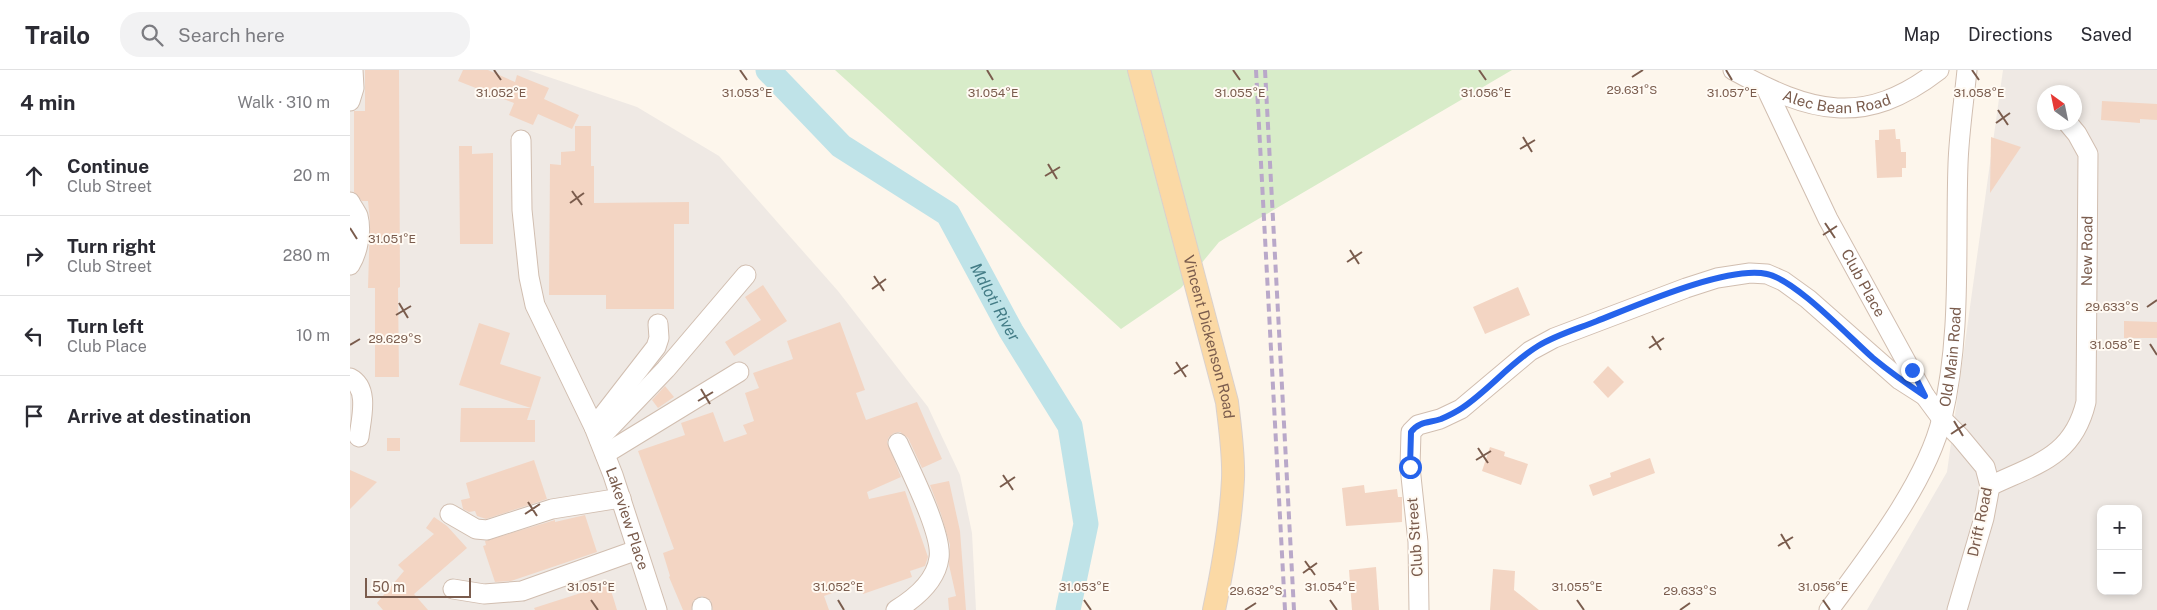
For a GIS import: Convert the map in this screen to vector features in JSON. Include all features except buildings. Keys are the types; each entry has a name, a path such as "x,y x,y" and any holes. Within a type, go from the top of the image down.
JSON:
{"main road":[{"name":"Vincent Dickenson Road","path":"1139,70 1227,402 1232,444 1233,479 1230,521 1215,609"}],"street":[{"path":"350,101 354,88 353,70"},
{"name":"Alec Bean Road","path":"1733,70 1766,88 1810,104 1831,108 1877,105 1900,96 1938,70"},
{"name":"Old Main Road","path":"1829,610 1915,485 1942,419 1955,322 1958,163 1967,70"},
{"name":"Club Place","path":"1766,88 1828,219 1925,396 1942,419"},
{"name":"New Road","path":"1990,486 2057,452 2077,430 2086,402 2088,154 2073,130"},
{"name":"Lakeview Place","path":"521,140 522,210 529,277 535,305 599,440 656,610"},
{"path":"350,202 358,216 359,236 350,265"},
{"name":"Club Street","path":"1419,610 1418,542 1410,467 1411,432 1418,425 1440,419 1461,409 1530,351 1554,338 1701,283 1750,273 1768,274 1783,281 1808,299 1900,380 1925,396"},
{"path":"599,440 666,369 746,275"},
{"path":"599,440 656,347 659,338 658,324"},
{"path":"599,440 740,372"},
{"path":"350,378 359,385 362,394 359,437"},
{"name":"Drift Road","path":"1942,419 1985,466 1990,486 1984,518 1957,610"},
{"path":"896,610 928,583 940,558 932,524 898,443"},
{"path":"450,514 476,529 487,530 552,509 620,498"},
{"path":"453,589 484,594 522,591 637,550"}],"shaded area":[{"path":"350,70 528,70 637,107 719,156 838,291 928,407 960,475 972,533 976,610 350,610"},
{"path":"2003,70 2157,70 2157,610 1867,610 1947,472"}],"green space":[{"path":"835,70 1512,70 1219,242 1181,288 1121,329"}],"waterway":[{"name":"Mdloti River","path":"768,70 841,146 948,214 1011,331 1070,426 1086,524 1068,610"}],"railway":[{"path":"1256,70 1285,610"},
{"path":"1265,70 1294,610"}],"route":[{"path":"1410,467 1411,432 1414,428 1422,423 1440,419 1461,409 1530,351 1554,338 1624,310 1717,278 1750,273 1768,274 1783,281 1808,299 1900,380 1925,396 1912,370"}]}
